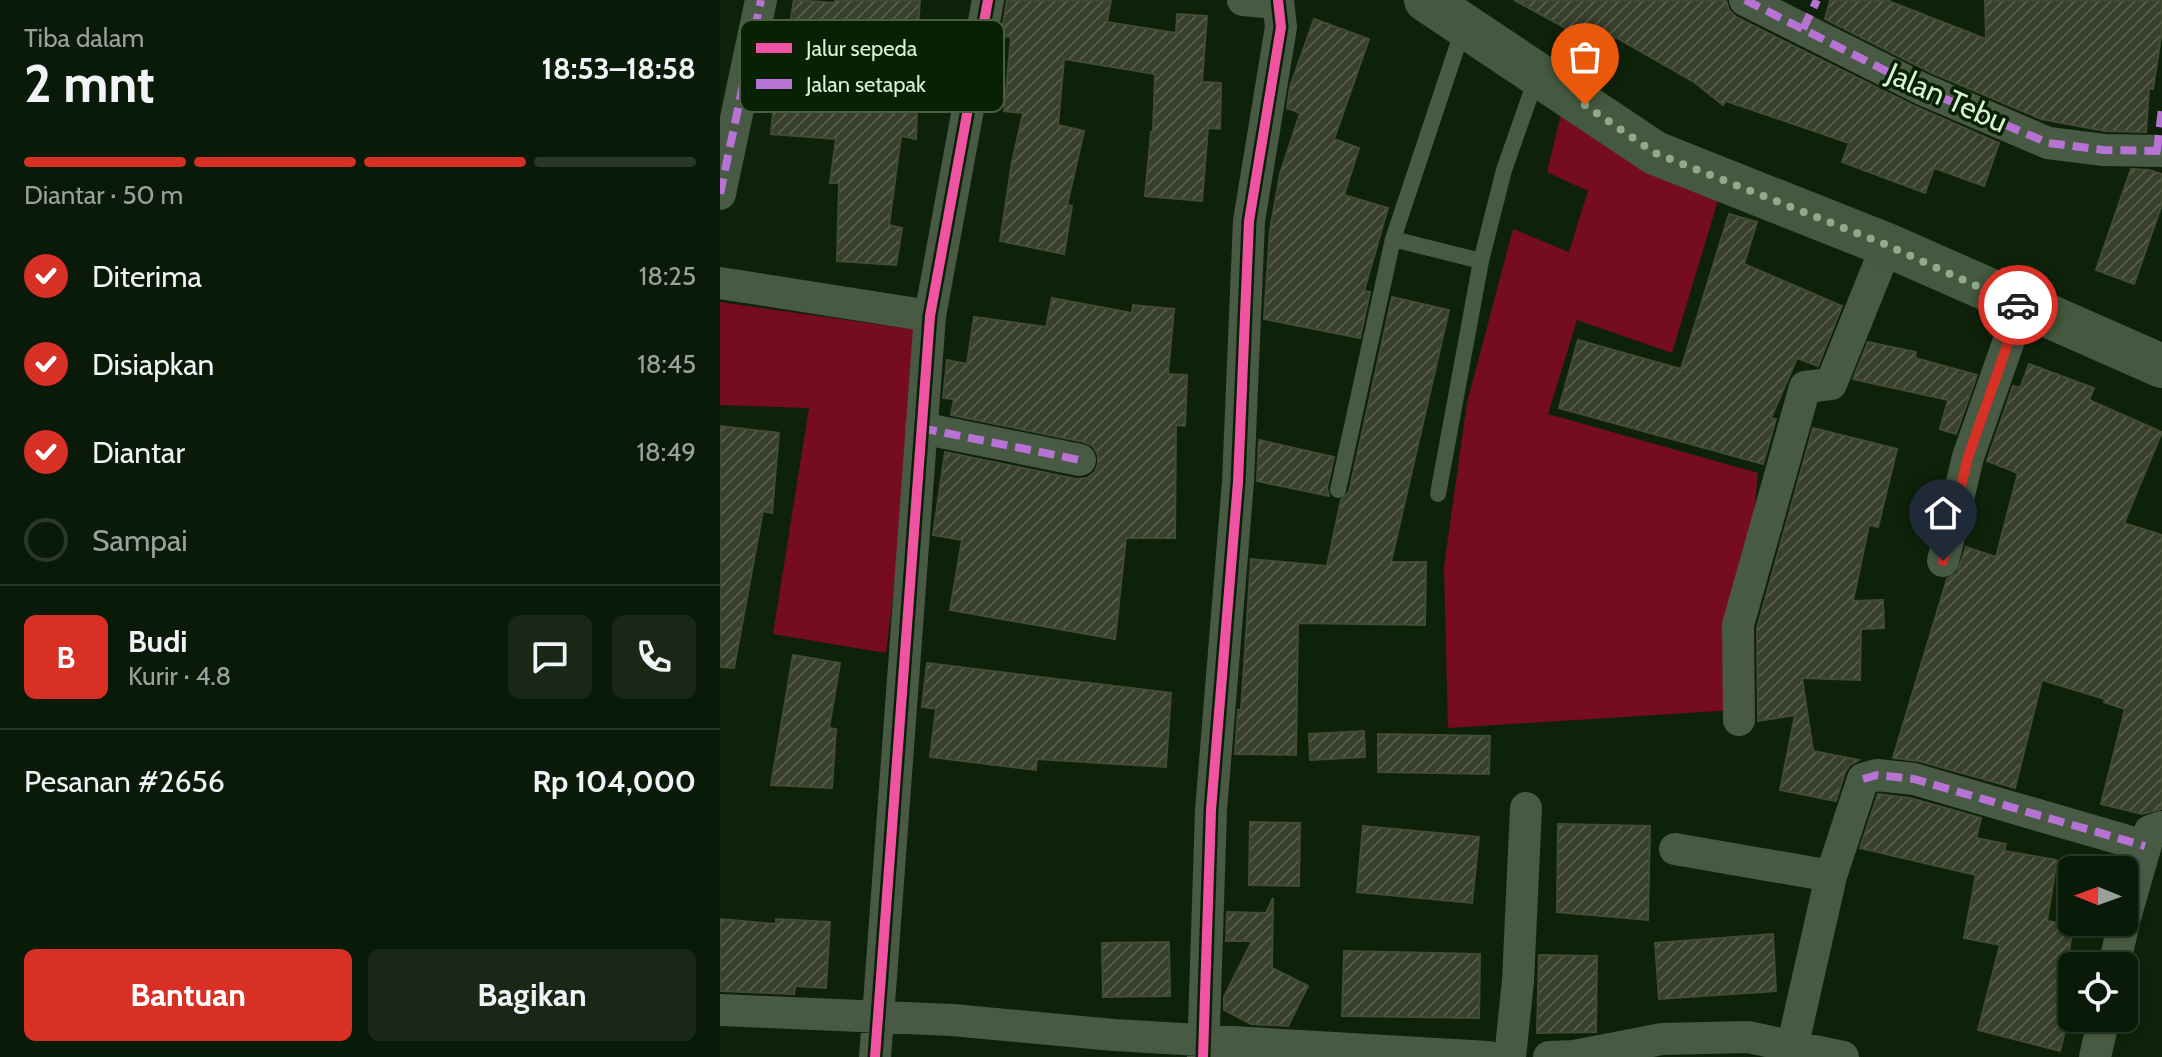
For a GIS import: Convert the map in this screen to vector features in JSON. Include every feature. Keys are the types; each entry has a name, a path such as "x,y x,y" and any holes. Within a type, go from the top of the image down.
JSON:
{"main road":[{"path":"1426,0 1655,153 1887,245 2162,366"}],"street":[{"path":"757,20 761,0"},
{"path":"984,20 988,0"},
{"path":"1203,1048 1211,810 1238,482 1249,221 1281,27 1277,1 1243,0"},
{"name":"Jalan Tebu","path":"1745,0 1922,89 2048,143 2104,150 2162,151"},
{"path":"720,194 740,99"},
{"path":"875,1057 930,316 967,112"},
{"path":"1739,720 1738,625 1805,387 1831,384 1887,245"},
{"path":"720,283 930,316"},
{"path":"1943,561 1968,457 2021,306"},
{"path":"921,428 1080,460"},
{"path":"1793,1044 1831,876 1863,779 1877,775 1914,779 2154,837 2138,882"},
{"path":"1510,1057 1518,981 1526,808"},
{"path":"1675,849 1831,876"},
{"path":"720,1010 877,1016 1114,1035 1203,1048 1488,1057"},
{"path":"2095,1057 2101,1032"},
{"path":"1549,1057 1574,1056 1662,1039 1748,1037 1793,1044 1839,1057"}],"lane":[{"path":"1338,490 1393,239 1464,27"},
{"path":"1438,494 1481,261 1504,170 1538,74"},
{"path":"1393,239 1481,261"}],"shaded area":[{"path":"1561,114 1722,187 1672,353 1577,320 1548,414 1758,473 1735,710 1448,728 1444,567 1467,403 1513,229 1569,252 1588,191 1547,172"},
{"path":"720,302 925,331 886,653 773,634 809,408 720,405"}],"building":[{"path":"794,0 835,3 835,0 920,0 918,20 791,20"},
{"path":"1007,0 1111,0 1107,22 1176,33 1177,14 1207,16 1202,82 1221,83 1220,129 1208,128 1202,201 1145,196 1153,132 1155,74 1064,59 1058,125 1084,131 1067,205 1072,206 1064,254 1000,241 1023,113 1004,111 1011,37 1004,36"},
{"path":"1514,0 1726,0 1729,10 1736,17 1914,106 1999,143 1984,186 1934,168 1925,193 1842,162 1849,143 1726,101 1723,105 1694,82 1615,37 1603,60 1568,42 1573,32"},
{"path":"1830,0 1886,0 1986,39 1985,0 2162,0 2162,30 2153,89 2149,88 2146,132 2105,131 2041,119 1930,72 1825,19"},
{"path":"1314,19 1369,39 1334,139 1359,148 1344,195 1388,208 1364,291 1370,292 1360,338 1264,319 1270,230 1280,174 1300,113 1287,108 1290,87"},
{"path":"773,112 917,112 916,139 901,136 889,225 902,228 896,265 837,261 839,183 830,183 836,139 771,134"},
{"path":"2131,169 2162,174 2162,204 2134,284 2096,270"},
{"path":"1729,214 1757,222 1744,264 1842,306 1818,366 1797,358 1771,418 1776,419 1763,464 1559,408 1578,340 1681,369"},
{"path":"1392,297 1449,310 1391,562 1426,562 1425,625 1298,623 1296,755 1235,754 1251,559 1327,566 1341,500 1349,492"},
{"path":"1052,298 1132,313 1133,305 1174,309 1168,374 1187,375 1185,426 1176,425 1175,538 1126,538 1115,639 950,610 962,540 933,535 945,452 1076,479 1087,478 1095,472 1098,455 1093,446 951,415 954,399 943,398 947,360 967,364 974,317 1046,327"},
{"path":"1868,342 1916,352 1915,358 1977,375 1956,434 1940,429 1948,400 1853,379"},
{"path":"2029,364 2094,388 2089,400 2162,432 2124,523 2162,535 2162,809 2142,814 2101,804 2125,709 2104,702 2105,699 2042,680 2015,788 1919,761 1893,758 1947,579 1957,573 1966,547 1996,557 2018,473 1987,461 2013,386 2020,388"},
{"path":"720,426 779,433 772,513 763,511 734,668 720,667"},
{"path":"1813,428 1897,449 1878,527 1869,525 1853,601 1883,600 1884,628 1861,629 1860,680 1802,678 1813,751 1859,760 1845,772 1836,801 1780,790 1795,715 1758,721 1757,628"},
{"path":"1259,440 1334,457 1327,488 1329,496 1257,481"},
{"path":"793,655 840,663 829,728 836,729 832,788 771,785"},
{"path":"927,663 1171,693 1166,767 1037,759 1036,770 930,757 936,709 922,707"},
{"path":"1364,731 1365,757 1310,760 1309,734"},
{"path":"1378,734 1490,736 1489,774 1378,772"},
{"path":"1878,794 1910,798 1981,818 1976,838 2006,844 2004,851 2057,860 2047,921 2058,923 2058,936 2071,936 2069,952 2058,952 2058,1032 2065,1032 2060,1051 1978,1030 2000,945 1964,938 1976,875 1860,848"},
{"path":"1250,822 1300,823 1299,886 1249,885"},
{"path":"1558,824 1650,826 1648,920 1557,912"},
{"path":"1363,826 1479,837 1472,903 1357,892"},
{"path":"1273,898 1272,968 1308,986 1288,1026 1251,1024 1224,1010 1224,997 1252,941 1226,941 1227,912 1266,913"},
{"path":"720,919 776,924 776,919 830,922 826,988 795,986 794,994 720,991"},
{"path":"1773,934 1776,991 1659,999 1655,943"},
{"path":"1169,942 1170,996 1103,997 1102,943"},
{"path":"1344,951 1480,954 1479,1018 1342,1016"},
{"path":"1539,955 1597,956 1596,1032 1537,1033"}],"marked path":[{"path":"757,20 761,0"},
{"path":"1745,0 1922,89 2048,143 2104,150 2162,151"},
{"path":"1803,29 1817,0"},
{"path":"720,194 740,99"},
{"path":"2157,151 2162,108"},
{"path":"921,428 1080,460"},
{"path":"1863,779 1877,775 1914,779 2145,846"}],"cycle path":[{"path":"984,20 988,0"},
{"path":"1203,1057 1211,810 1238,482 1249,221 1281,27 1278,0"},
{"path":"875,1057 930,316 967,112"}],"way so far":[{"path":"1585,105 1655,153 1887,245 2018,305"}],"route":[{"path":"1943,561 1968,457 2021,306 2018,305"}]}
